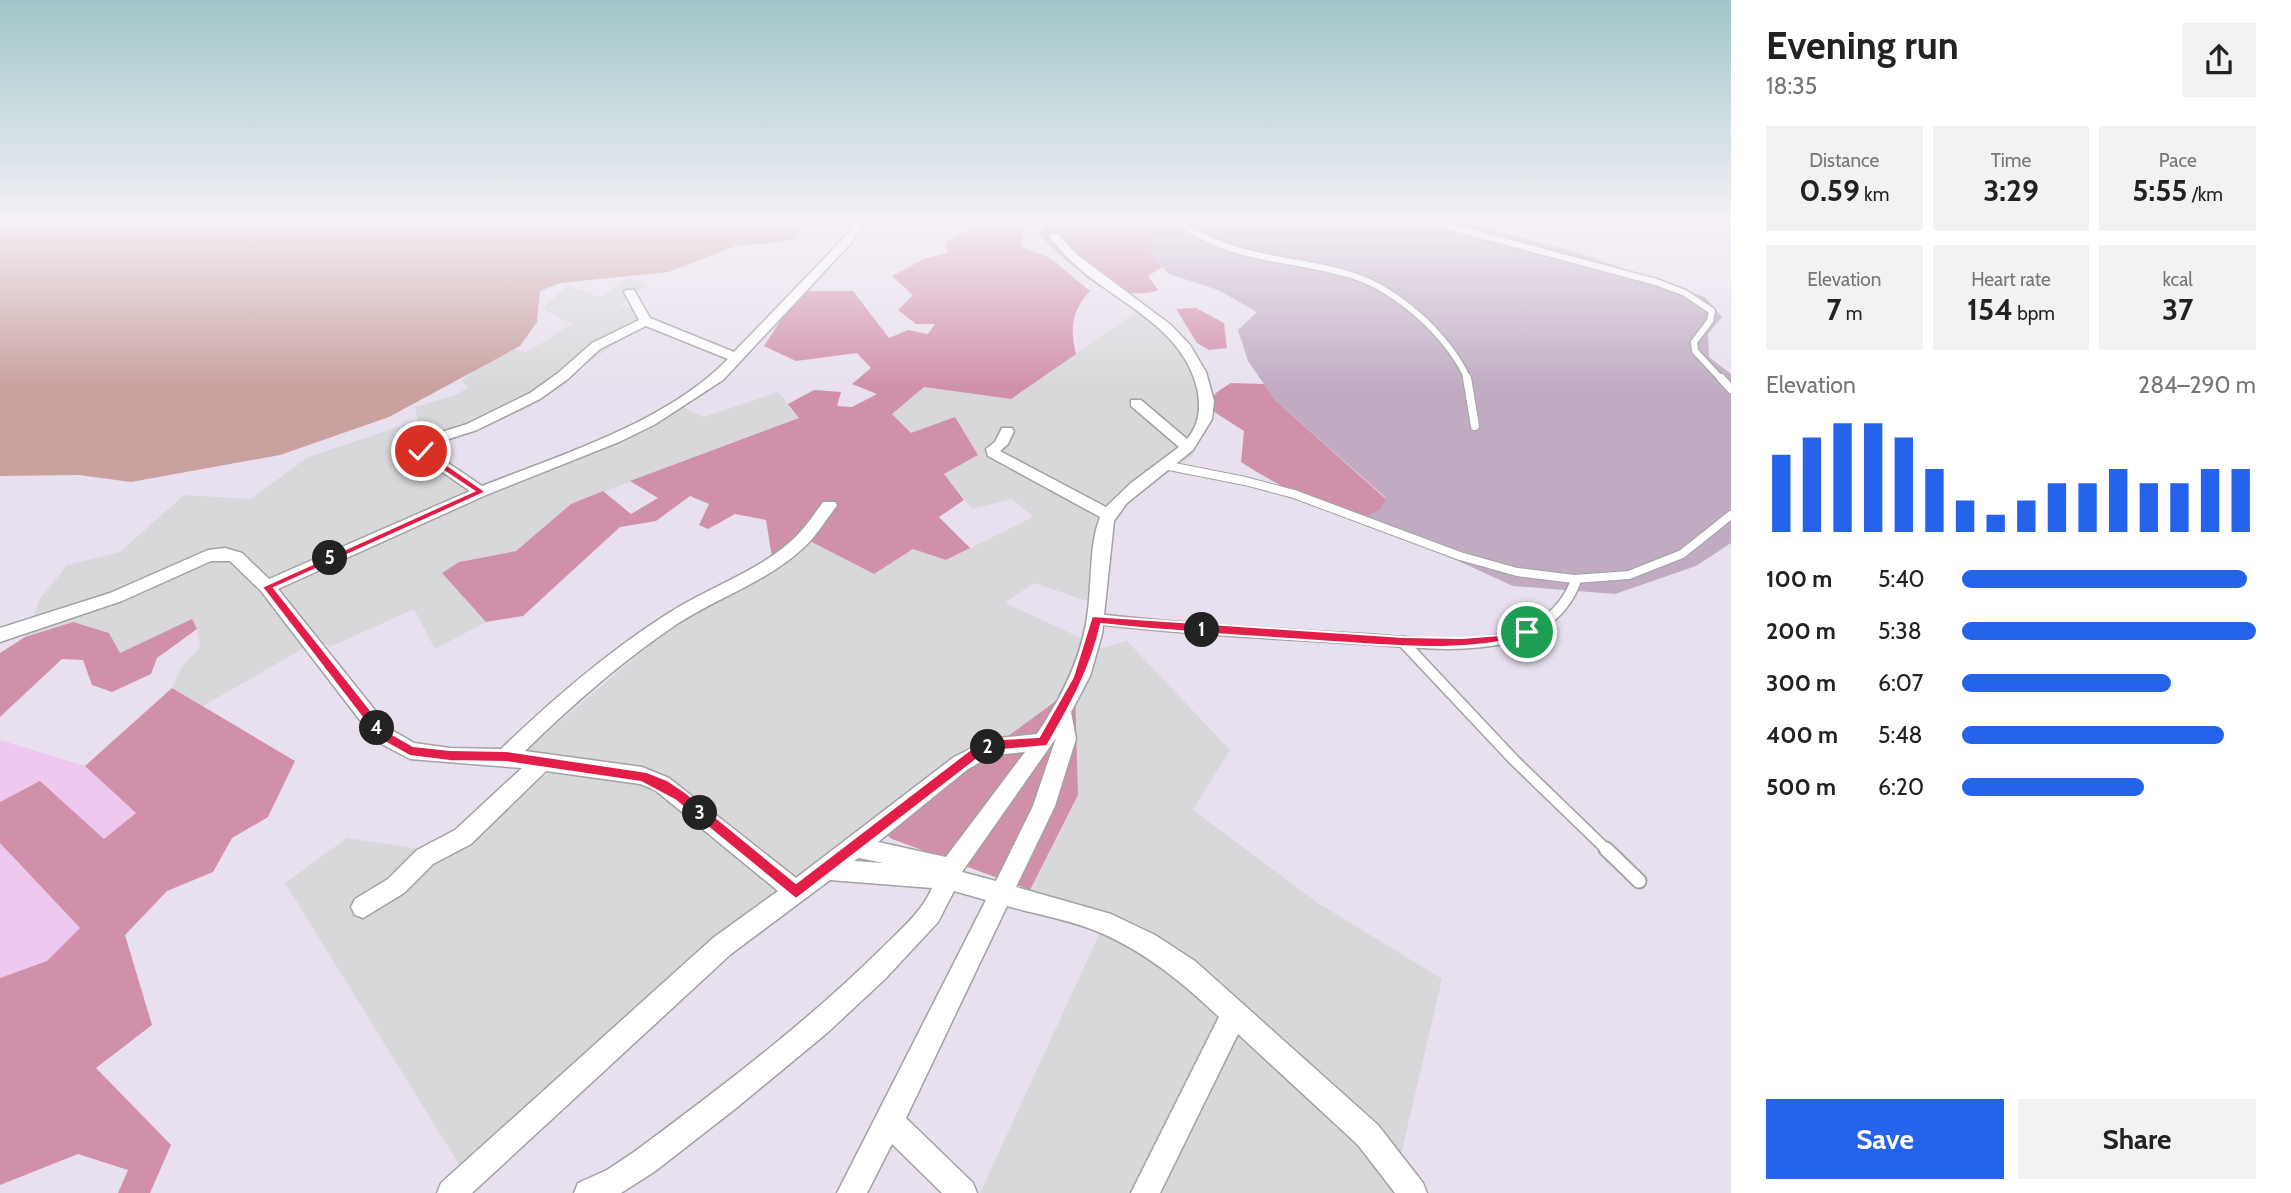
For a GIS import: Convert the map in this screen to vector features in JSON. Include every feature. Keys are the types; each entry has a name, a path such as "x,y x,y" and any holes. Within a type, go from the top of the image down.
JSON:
{"street":[{"path":"267,587 481,492 614,439 649,422 718,377 813,277"},
{"path":"609,1190 734,1093 818,1023 892,954 930,913 941,899 951,874 1043,742 1079,678 1089,651 1096,619 1108,515 1124,497 1188,447 1201,433 1208,405 1204,381 1197,366 1172,334 1099,277"},
{"path":"631,292 637,299 638,310 646,321 737,358"},
{"path":"481,492 421,451 422,446 428,441 495,417 535,396 563,376 596,346 646,321"},
{"path":"1136,403 1188,447"},
{"path":"1007,431 1006,438 993,449 993,453 1108,515"},
{"path":"506,757 562,704 640,642 694,604 779,559 810,532 829,505"},
{"path":"0,635 116,597 208,556 225,554 236,557 267,587 383,735 410,751 450,756 506,757 642,776 662,784 796,892"},
{"path":"851,1193 914,1074 1054,781 1066,739 1061,710"},
{"path":"451,1193 691,972 824,869 856,848 976,752 1002,744 1043,742"},
{"path":"363,907 397,886 425,857 463,837 543,761"},
{"path":"856,848 951,874 999,895 1033,901 1103,922 1146,943 1186,970 1368,1135 1413,1193"},
{"path":"824,869 951,874"},
{"path":"1145,1193 1234,1014"},
{"path":"889,1121 964,1193"}],"lane":[{"path":"1354,277 1406,303 1449,346 1471,383 1475,426"},
{"path":"1634,277 1700,301 1712,311 1710,321 1694,342 1695,351 1731,389"},
{"path":"1164,465 1240,479 1294,494 1451,555 1522,574 1576,580 1618,577 1683,556 1718,529 1731,515"},
{"path":"1096,619 1191,629 1403,642 1500,639 1527,632 1566,607 1576,580"},
{"path":"1403,642 1522,768 1639,881"}],"shaded area":[{"path":"0,277 622,277 560,283 540,291 537,322 520,346 389,417 280,455 131,482 79,475 0,476"},
{"path":"893,277 1073,277 1090,291 1079,306 1074,321 1076,354 1011,399 924,387 892,414 911,433 955,417 978,455 944,474 964,500 939,517 970,548 946,560 913,549 874,574 802,537 772,557 766,520 735,514 708,529 699,525 709,504 690,496 656,521 620,527 523,616 486,622 442,573 459,562 516,551 571,504 603,491 631,514 658,498 630,481 799,418 788,404 814,390 841,392 837,406 852,407 877,394 852,384 871,368 857,353 796,361 764,346 800,291 853,291 889,338 908,330 928,334 935,324 916,324 898,310 913,295"},
{"path":"1087,277 1148,277 1158,290 1131,293 1109,290"},
{"path":"1177,277 1647,277 1705,297 1722,317 1708,334 1709,357 1731,374 1731,543 1696,566 1615,594 1513,586 1362,517 1386,498 1275,400 1248,361 1238,330 1257,312 1218,290"},
{"path":"628,278 648,285 620,305 655,318 576,370 528,409 452,434 426,446 487,488 681,406 704,417 778,392 800,418 571,504 516,551 459,562 443,573 486,622 435,649 414,609 330,647 318,640 203,706 172,688 181,668 200,647 197,629 192,620 120,653 73,622 25,637 40,599 67,565 120,552 184,495 251,499 308,457 418,420 415,407 457,395 468,387 461,381 483,363 468,340 527,352 572,324 542,309 567,286 600,297"},
{"path":"1196,308 1224,323 1227,348 1209,350 1197,343 1176,309"},
{"path":"1139,310 1179,335 1205,406 1192,457 1106,510 1090,602 1034,583 1005,603 1103,648 1127,641 1230,750 1193,810 1318,903 1442,979 1392,1193 980,1193 1103,926 1030,890 1078,795 880,830 465,1174 285,883 347,838 440,852 548,773 524,752 681,618 802,537 874,574 913,549 946,560 1033,517 1012,499 972,509 944,474 977,455 911,433 892,414 924,387 1011,399"},
{"path":"1231,383 1264,384 1275,400 1386,499 1381,509 1363,516 1331,509 1282,486 1241,462 1244,431 1205,406 1217,392"},
{"path":"192,619 197,629 157,658 151,674 112,692 92,685 83,660 62,659 0,717 0,653 25,637 73,622 109,633 120,653"},
{"path":"1075,687 1078,795 1030,890 892,839 880,830"},
{"path":"172,688 295,761 268,817 232,838 213,872 167,891 125,935 152,1025 96,1068 171,1145 150,1193 118,1193 128,1170 78,1154 0,1185 0,978 47,961 80,928 0,843 0,802 40,781 104,839 136,813 85,766"},
{"path":"0,740 85,766 137,813 104,839 40,782 0,802"},
{"path":"0,843 80,928 47,961 0,978"}],"route":[{"path":"421,451 481,492 267,587 383,735 410,751 450,756 506,757 642,776 662,784 680,796 796,892 856,848 976,752 1002,744 1043,742 1079,678 1089,651 1096,619 1165,627 1403,642 1500,639 1527,632"}]}
